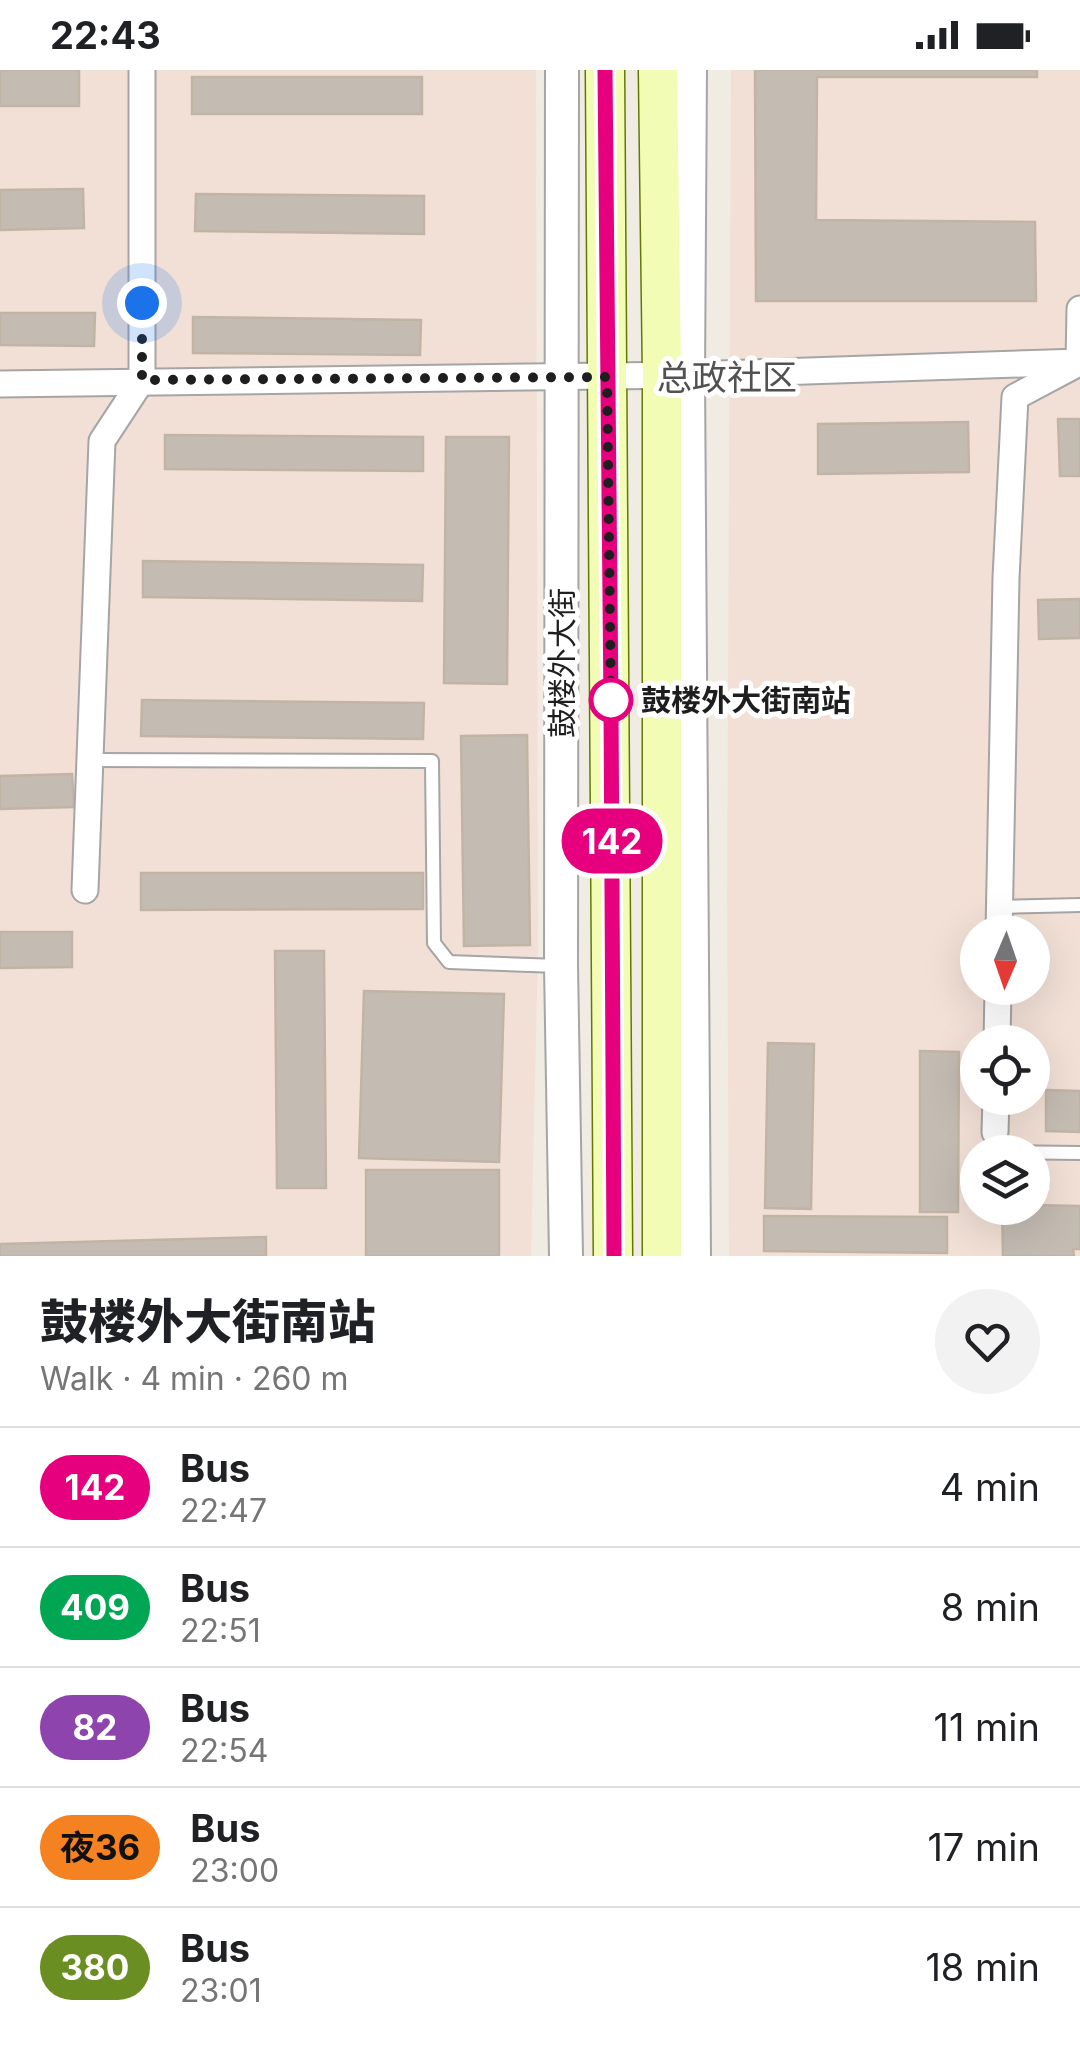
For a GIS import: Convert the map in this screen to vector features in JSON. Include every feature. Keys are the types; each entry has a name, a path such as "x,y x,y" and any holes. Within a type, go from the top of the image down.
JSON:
{"main road":[{"name":"鼓楼外大街","path":"605,70 614,1256"},
{"path":"658,70 675,376 662,1256"}],"street":[{"path":"84,890 102,441 142,380 142,70"},
{"name":"鼓楼外大街","path":"562,70 561,966 566,1256"},
{"path":"690,70 675,376 694,1256"},
{"path":"1080,309 1080,362"},
{"path":"0,384 675,376 1080,362"},
{"path":"999,915 1006,578 1015,397 1080,362"},
{"path":"995,1132 996,1115"}],"lane":[{"path":"90,760 432,760 434,944 449,962 561,966"},
{"path":"1026,915 1080,905"},
{"path":"995,1132 1005,1152 1080,1154"}],"shaded area":[{"path":"0,70 536,70 538,950 531,1256 0,1256"},
{"path":"731,70 1080,70 1080,1256 729,1256"}],"building":[{"path":"0,70 79,70 79,106 0,106"},
{"path":"755,70 1037,70 1037,77 817,77 816,220 1035,222 1036,301 756,301"},
{"path":"192,77 422,77 422,114 192,114"},
{"path":"83,189 84,228 0,230 0,190"},
{"path":"196,194 424,196 424,234 195,231"},
{"path":"0,313 95,313 94,346 0,345"},
{"path":"193,317 421,320 420,355 193,353"},
{"path":"1058,419 1080,419 1080,476 1060,476"},
{"path":"968,422 969,472 818,474 818,424"},
{"path":"165,435 423,437 423,471 165,469"},
{"path":"446,437 509,437 507,684 444,683"},
{"path":"143,561 423,565 422,601 143,597"},
{"path":"1080,599 1080,638 1039,639 1038,600"},
{"path":"142,700 424,703 423,739 141,736"},
{"path":"527,735 530,945 464,946 461,736"},
{"path":"72,774 74,807 0,809 0,776"},
{"path":"141,873 423,873 423,909 141,910"},
{"path":"0,932 72,932 72,967 0,968"},
{"path":"275,951 324,951 326,1188 277,1188"},
{"path":"364,991 504,994 499,1162 359,1158"},
{"path":"768,1043 814,1044 811,1209 765,1208"},
{"path":"920,1051 959,1052 958,1212 920,1212"},
{"path":"1050,1090 1080,1091 1080,1132 1046,1131"},
{"path":"366,1170 499,1170 499,1256 366,1256"},
{"path":"1050,1205 1080,1206 1080,1249 1073,1249 1074,1256 1003,1256 1002,1225 1050,1225"},
{"path":"764,1216 947,1217 947,1253 764,1251"},
{"path":"266,1237 266,1256 0,1256 0,1244"}],"bus line":[{"name":"142","path":"605,70 614,1256"}],"place":[{"name":"鼓楼外大街南站","path":"611,700"}],"district":[{"name":"总政社区","path":"727,377"}],"route":[{"path":"142,303 142,380 607,377 611,704 611,700"}]}
